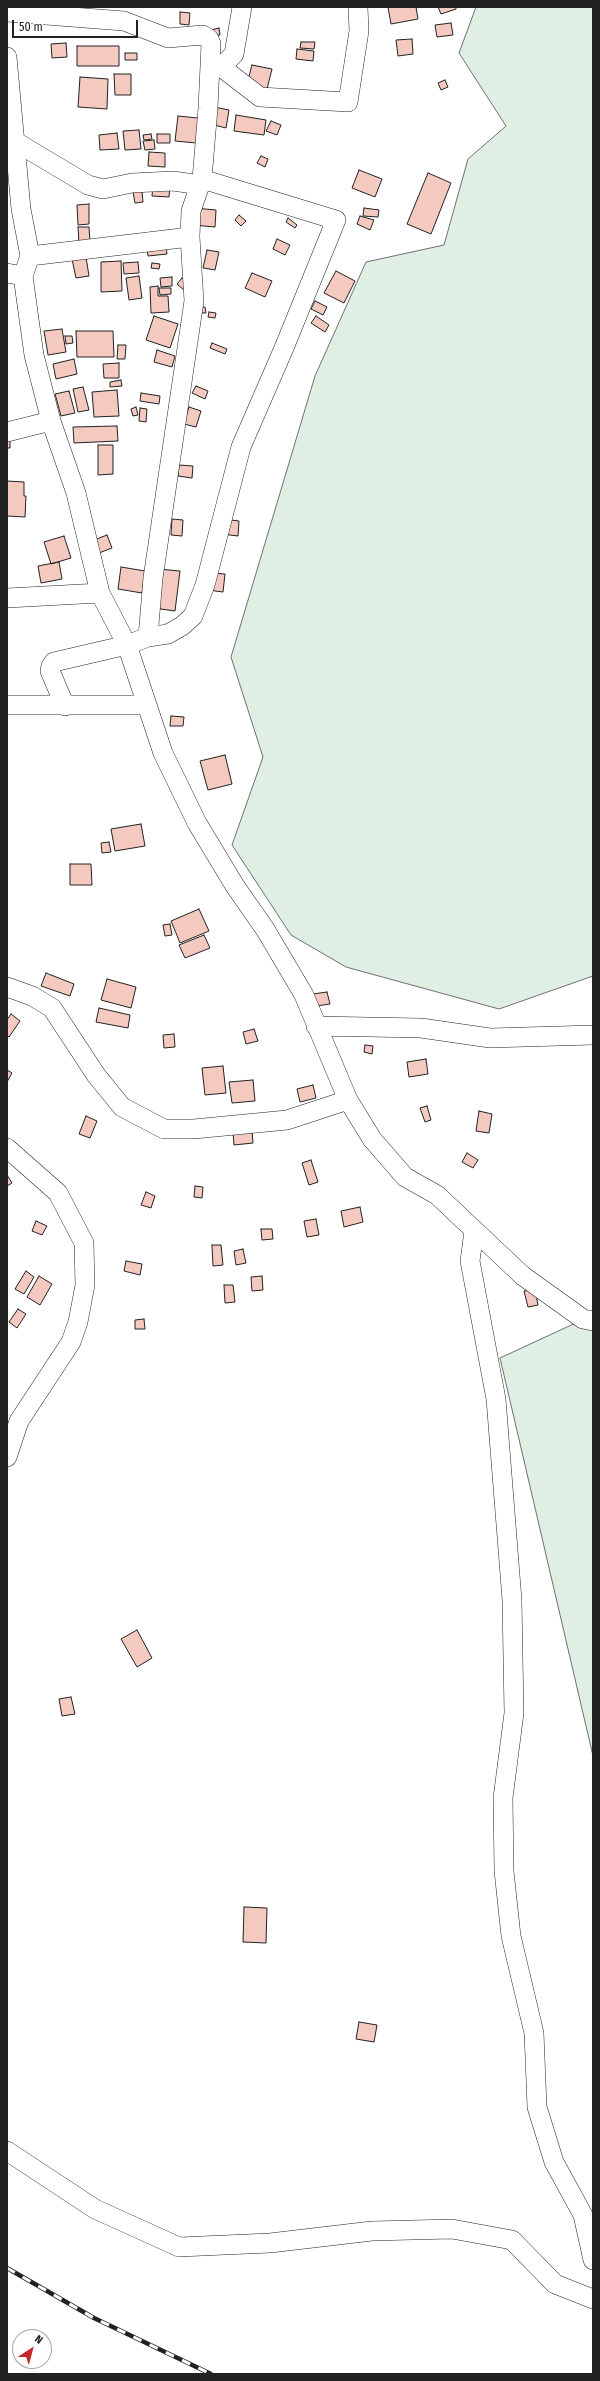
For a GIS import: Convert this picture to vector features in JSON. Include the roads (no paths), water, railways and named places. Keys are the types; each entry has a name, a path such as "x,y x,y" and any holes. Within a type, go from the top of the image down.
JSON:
{"street":[{"path":"216,64 234,54 242,7"},
{"path":"216,64 260,98 348,102 350,99 359,31 358,7"},
{"path":"7,12 124,14 168,38 203,35 210,39 216,64 202,182 191,210 190,238 194,302 154,578 148,637"},
{"path":"7,57 21,209 30,256"},
{"path":"16,142 88,186 103,189 132,183 173,181 202,182 336,220 284,348 241,447 205,586 193,616 182,626 168,634 148,637 127,645 54,662 50,670 65,706"},
{"path":"190,238 30,256 15,274 51,421 76,492 100,593 127,645 162,753 197,823 235,886 265,929 304,995 348,1100 372,1139 405,1177 437,1195 474,1231 545,1292 583,1319 593,1321"},
{"path":"7,432 51,421"},
{"path":"7,598 100,593"},
{"path":"7,705 147,705"},
{"path":"7,987 32,996 52,1008 96,1075 122,1107 164,1129 194,1129 287,1120 348,1100"},
{"path":"316,1026 421,1028 490,1038 593,1035"},
{"path":"7,1148 58,1193 84,1243 85,1285 78,1322 71,1342 19,1421 7,1457"},
{"path":"474,1231 470,1261 496,1399 512,1600 513,1721 503,1798 504,1871 511,1936 534,2033 535,2096 537,2107 554,2162 583,2215 593,2260"},
{"path":"7,2151 95,2209 179,2247 270,2243 372,2231 452,2229 512,2240 554,2284 593,2299"}],"railway":[{"path":"7,2268 94,2318 211,2374"}]}
